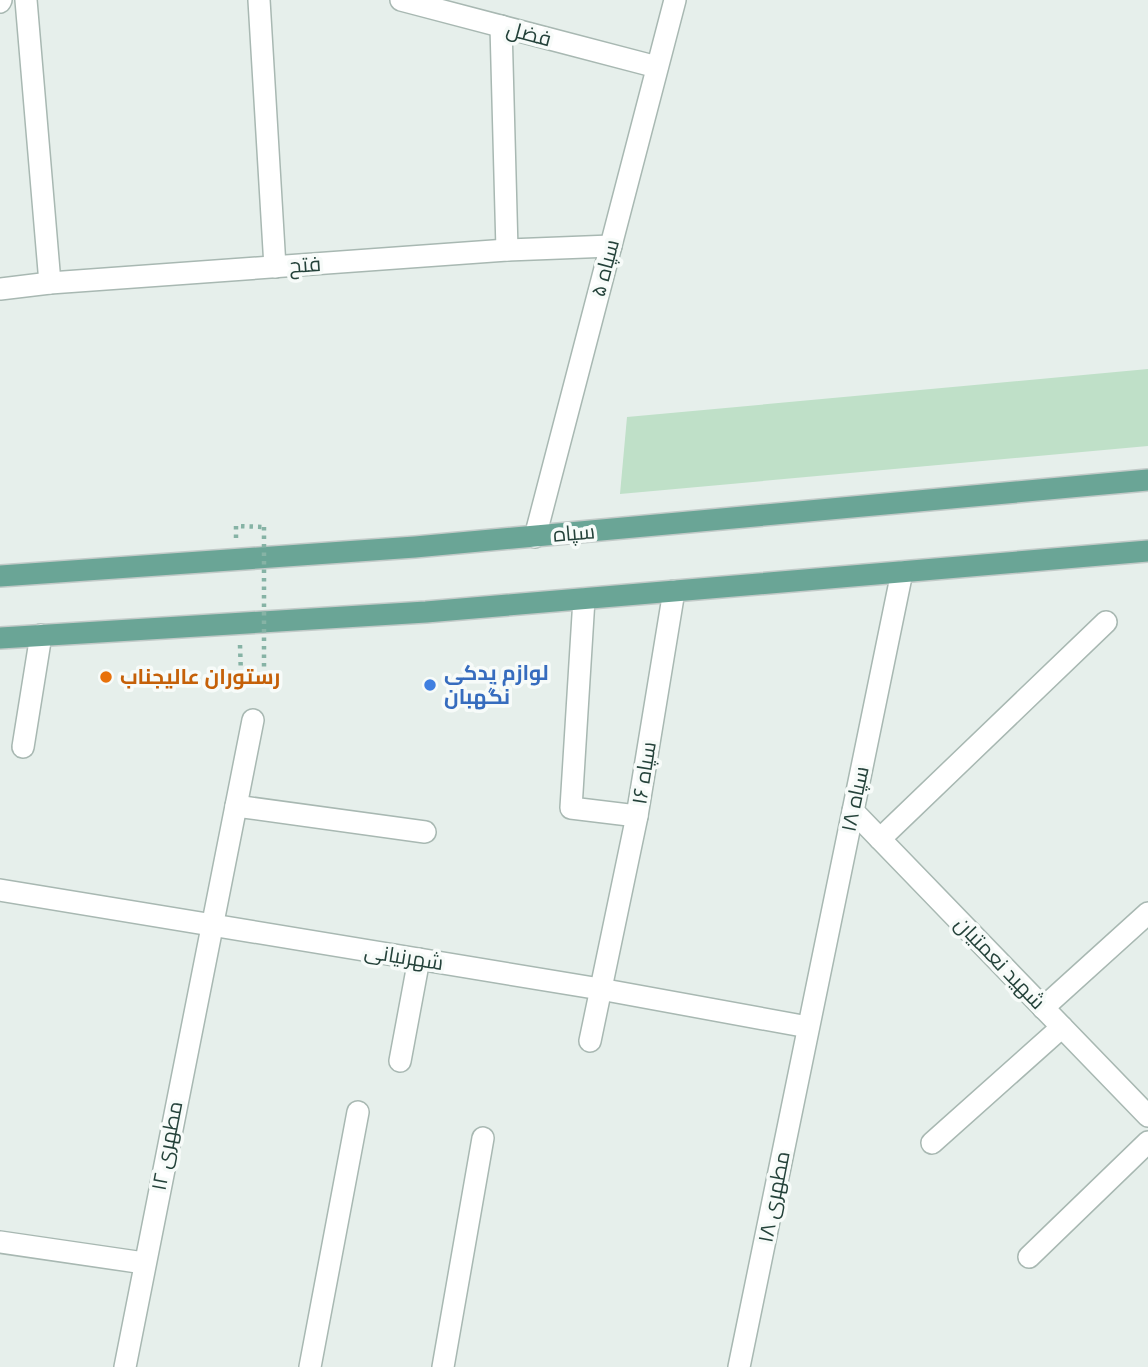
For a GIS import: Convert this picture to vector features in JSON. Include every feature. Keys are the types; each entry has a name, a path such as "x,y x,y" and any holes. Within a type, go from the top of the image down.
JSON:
{"main road":[{"name":"سپاه","path":"0,576 536,537 1148,480"},
{"path":"0,638 426,612 1148,551"}],"street":[{"path":"26,0 50,283"},
{"path":"259,0 275,267"},
{"name":"فضل","path":"401,0 657,67"},
{"name":"سپاه ۵","path":"536,537 675,0"},
{"path":"501,26 507,250"},
{"name":"فتح","path":"0,289 50,283 507,250 611,246"},
{"name":"سپاه ۱۸","path":"808,1027 902,572"},
{"name":"سپاه ۱۶","path":"590,1041 637,816 674,591"},
{"path":"584,599 571,808 637,816"},
{"path":"880,839 1106,622"},
{"path":"23,747 41,635"},
{"name":"مطهری ۱۲","path":"125,1367 253,720"},
{"path":"236,806 425,832"},
{"name":"شهید نعمتیان","path":"853,811 1148,1116"},
{"name":"شهرنیانی","path":"0,892 600,989 808,1027"},
{"path":"1043,1008 1148,913"},
{"path":"400,1061 419,959"},
{"name":"مطهری ۱۸","path":"739,1367 808,1027"},
{"path":"932,1143 1062,1027"},
{"path":"310,1367 358,1112"},
{"path":"443,1367 483,1138"},
{"path":"1029,1257 1148,1142"},
{"path":"0,1242 144,1263"}],"path":[{"path":"236,526 264,527 264,675 241,675 239,624"}],"green space":[{"path":"1148,369 1148,446 620,494 627,417"}],"place":[{"name":"رستوران عالیجناب","path":"106,677"},
{"name":"لوازم یدکی نگهبان","path":"430,685"}]}
